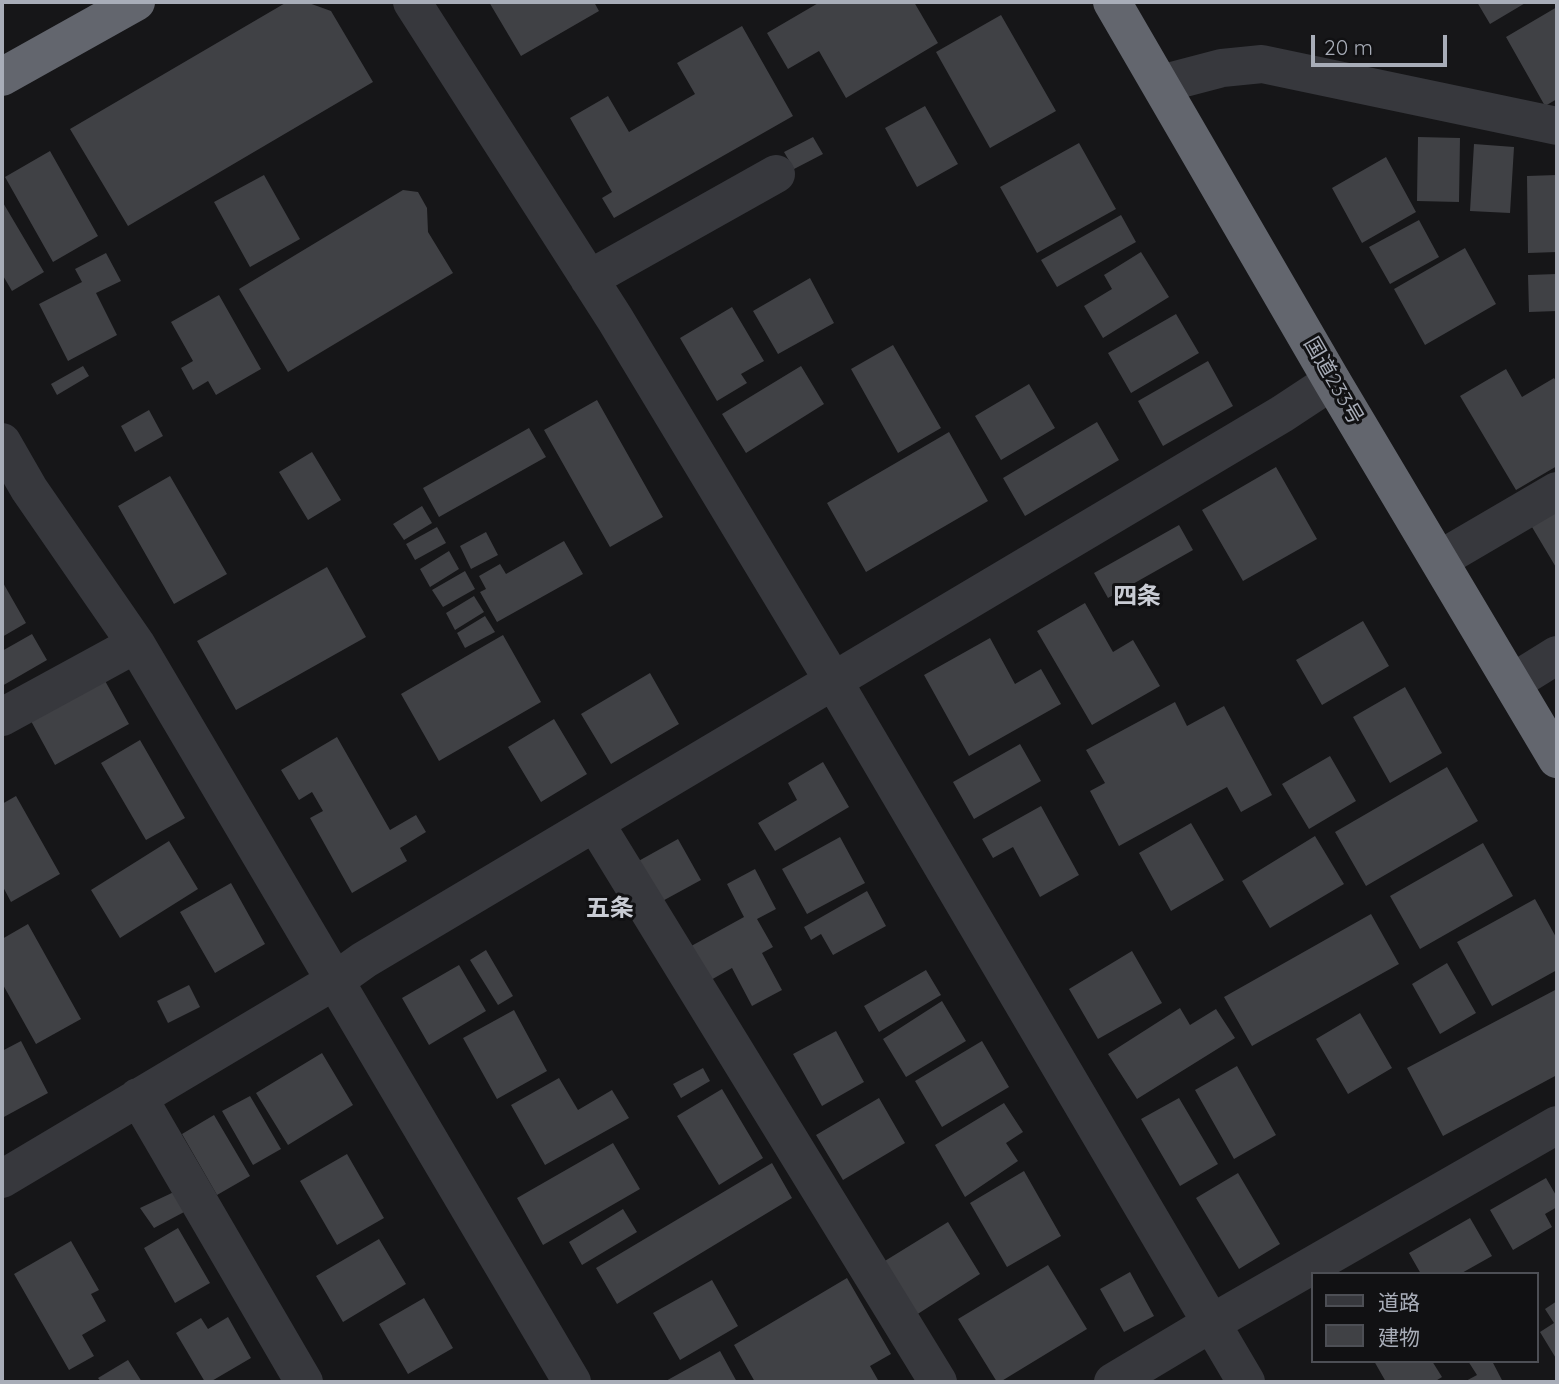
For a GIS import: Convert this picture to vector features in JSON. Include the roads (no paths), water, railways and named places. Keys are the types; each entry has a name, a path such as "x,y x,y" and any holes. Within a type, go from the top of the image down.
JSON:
{"highway":[{"path":"2,77 136,2"},
{"name":"国道233号","path":"1112,2 1332,381 1557,759"}],"street":[{"path":"412,2 589,279 834,682 1246,1382"},
{"path":"1161,85 1222,68 1262,64 1557,126"},
{"path":"589,279 776,174"},
{"path":"2,1179 1282,414 1332,381"},
{"path":"2,442 29,489 136,644 572,1382"},
{"path":"1439,560 1557,491"},
{"path":"2,717 136,644"},
{"path":"1512,684 1557,655"},
{"path":"595,823 938,1382"},
{"path":"138,1097 304,1382"},
{"path":"1113,1382 1557,1125"}],"district":[{"name":"四条","path":"1137,597"},
{"name":"五条","path":"610,909"}]}
